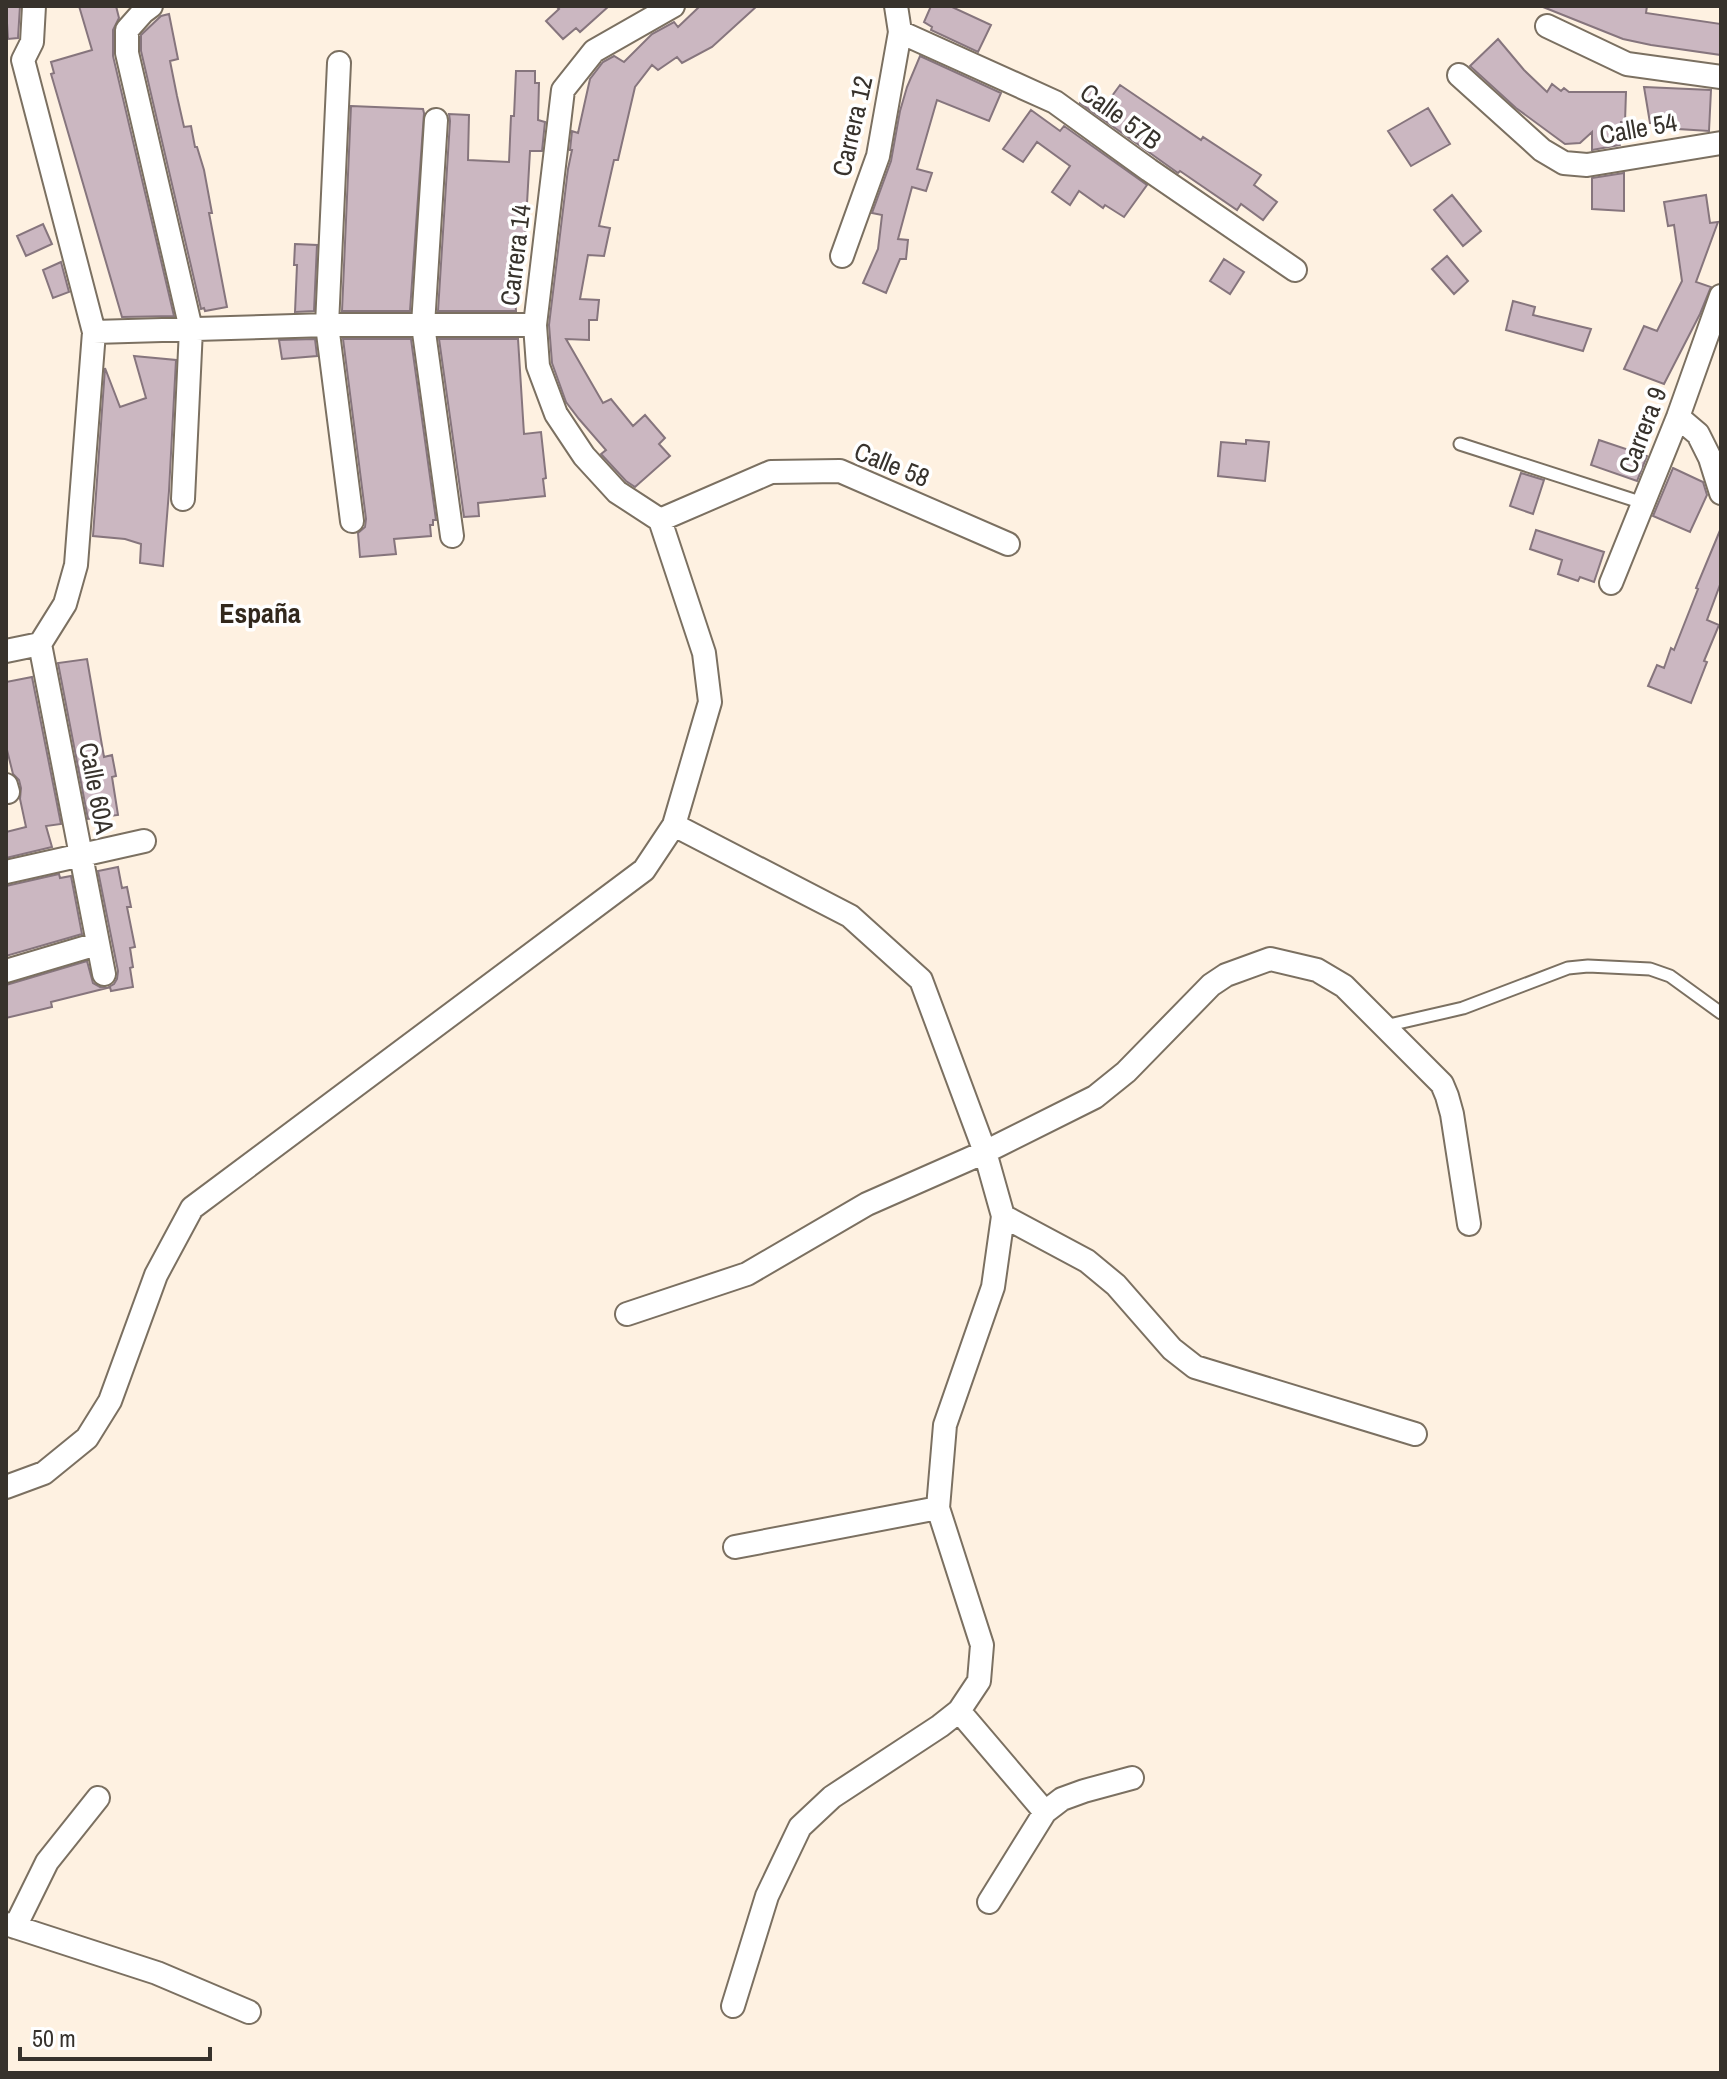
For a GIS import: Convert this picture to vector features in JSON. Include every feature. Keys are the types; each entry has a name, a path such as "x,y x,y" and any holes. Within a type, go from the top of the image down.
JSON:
{"street":[{"path":"6,651 40,644 65,604 76,565 94,332 14,61 32,42 34,6"},
{"path":"151,6 127,30 127,53 191,329 183,499"},
{"name":"Carrera 14","path":"660,520 617,492 584,456 556,414 538,366 535,325 563,90 594,51 673,6"},
{"name":"Carrera 12","path":"842,256 878,156 900,32 896,6"},
{"path":"1547,26 1627,64 1721,77"},
{"name":"Calle 57B","path":"900,32 1055,102 1295,270"},
{"path":"339,63 327,325 352,521"},
{"name":"Calle 54","path":"1459,75 1542,150 1564,163 1587,165 1721,143"},
{"path":"436,120 423,325 452,536"},
{"name":"Carrera 9","path":"1611,583 1678,417 1721,296"},
{"path":"94,332 327,325 535,325"},
{"path":"1678,417 1698,434 1710,458 1721,493"},
{"name":"Calle 58","path":"660,520 771,472 840,471 1008,544"},
{"path":"6,1487 44,1473 87,1438 110,1401 156,1275 192,1208 644,870 674,825 710,702 704,653 660,520"},
{"name":"Calle 60A","path":"40,644 104,974"},
{"path":"674,825 850,916 921,980 985,1152 1003,1216 993,1287 945,1425 938,1508 982,1645 979,1681 959,1711 832,1797 800,1827 767,1896 733,2006"},
{"path":"6,872 144,841"},
{"path":"6,971 97,944"},
{"path":"627,1314 747,1274 867,1204 985,1152 1095,1097 1126,1072 1211,985 1226,975 1270,959 1317,970 1344,986 1442,1084 1447,1096 1469,1224"},
{"path":"1003,1216 1087,1261 1116,1285 1172,1349 1195,1367 1415,1434"},
{"path":"735,1547 938,1508"},
{"path":"959,1711 1045,1812"},
{"path":"989,1902 1045,1812 1062,1799 1132,1778"},
{"path":"98,1798 47,1862 11,1926 157,1973 249,2012"}],"lane":[{"path":"1460,444 1643,503"},
{"path":"1384,1026 1463,1008 1568,968 1588,966 1650,969 1670,976 1721,1013"}],"building":[{"path":"20,6 18,38 8,39 6,7"},
{"path":"79,6 116,6 119,18 113,30 113,56 174,316 122,317 51,74 54,73 51,62 92,50"},
{"path":"556,6 609,6 580,32 576,28 563,39 546,21 559,9"},
{"path":"700,6 757,6 712,47 682,63 677,57 658,70 652,65 635,87 599,226 610,228 604,256 588,255 580,299 599,300 597,320 589,320 589,340 566,339 603,403 611,399 633,426 645,415 665,438 659,444 670,456 635,487 601,454 606,450 566,402 552,363 549,325 572,131 578,133 590,79 603,62 614,56 624,62 652,34 674,22 678,27"},
{"path":"931,6 950,6 991,25 978,52 931,30 932,27 924,22"},
{"path":"1647,6 1646,13 1721,24 1721,55 1623,39 1543,7"},
{"path":"169,14 178,59 170,61 184,127 191,126 204,170 227,307 205,311 201,309 141,51 141,35 161,16"},
{"path":"1498,39 1547,92 1552,84 1561,91 1564,88 1569,92 1626,92 1620,145 1592,150 1592,132 1580,143 1565,144 1516,108 1470,66"},
{"path":"920,56 1001,93 989,121 937,100 917,169 932,173 926,191 912,187 898,239 908,240 906,259 900,259 886,293 863,283 878,249 882,215 872,213 891,161 907,87"},
{"path":"516,71 535,71 535,83 539,83 538,120 545,122 542,151 530,151 524,256 513,258 516,311 438,311 449,114 469,115 468,160 509,162"},
{"path":"1120,85 1201,140 1203,137 1261,175 1254,185 1277,202 1263,220 1241,204 1237,210 1180,171 1178,173 1080,103 1091,87 1109,100"},
{"path":"1644,87 1711,90 1709,131 1678,129 1679,124 1650,123"},
{"path":"351,106 423,109 410,311 342,311"},
{"path":"1428,108 1450,144 1411,166 1388,131"},
{"path":"1031,110 1060,131 1064,126 1147,185 1124,217 1105,205 1103,208 1079,191 1070,205 1052,192 1070,166 1037,142 1023,162 1003,149"},
{"path":"1624,173 1624,211 1592,209 1592,178"},
{"path":"1452,195 1481,231 1463,246 1434,210"},
{"path":"1706,195 1710,223 1718,222 1696,282 1711,287 1664,384 1624,369 1644,326 1657,331 1682,281 1674,225 1668,226 1664,202"},
{"path":"43,224 52,244 26,256 17,236"},
{"path":"295,244 317,245 314,311 295,312"},
{"path":"1447,256 1468,281 1454,294 1432,269"},
{"path":"1224,259 1244,272 1230,294 1210,281"},
{"path":"61,262 69,292 53,298 43,270"},
{"path":"1513,301 1535,307 1533,315 1591,329 1583,351 1506,330"},
{"path":"315,339 317,356 282,359 279,340"},
{"path":"343,339 411,339 436,520 430,525 431,536 394,539 396,554 360,557 358,533 365,527 366,519"},
{"path":"439,339 518,339 524,434 541,432 545,496 478,503 479,516 464,517"},
{"path":"134,356 176,360 163,566 140,563 141,544 93,536 105,368 120,407 146,398"},
{"path":"1246,440 1269,442 1265,481 1218,476 1221,442 1246,444"},
{"path":"1599,440 1647,456 1637,481 1591,465"},
{"path":"1673,468 1703,482 1707,495 1690,532 1653,516"},
{"path":"1521,473 1544,480 1533,514 1510,506"},
{"path":"1721,528 1721,582 1707,620 1719,625 1691,703 1648,686 1657,665 1664,668 1671,648 1674,650"},
{"path":"1536,530 1604,552 1594,582 1580,577 1578,581 1558,574 1562,560 1530,549"},
{"path":"87,659 104,757 112,755 118,815 88,819 58,663"},
{"path":"32,677 61,824 46,826 52,847 6,858 6,832 26,827 21,788 13,774 6,746 6,682"},
{"path":"118,867 122,888 127,887 131,907 127,907 135,947 130,948 133,987 111,991 110,987 107,988 114,984 118,971 98,871"},
{"path":"59,874 60,878 71,876 82,934 6,956 6,886"},
{"path":"87,961 93,983 107,988 51,1002 52,1007 6,1018 6,985"}],"district":[{"name":"España","path":"260,613"}]}
